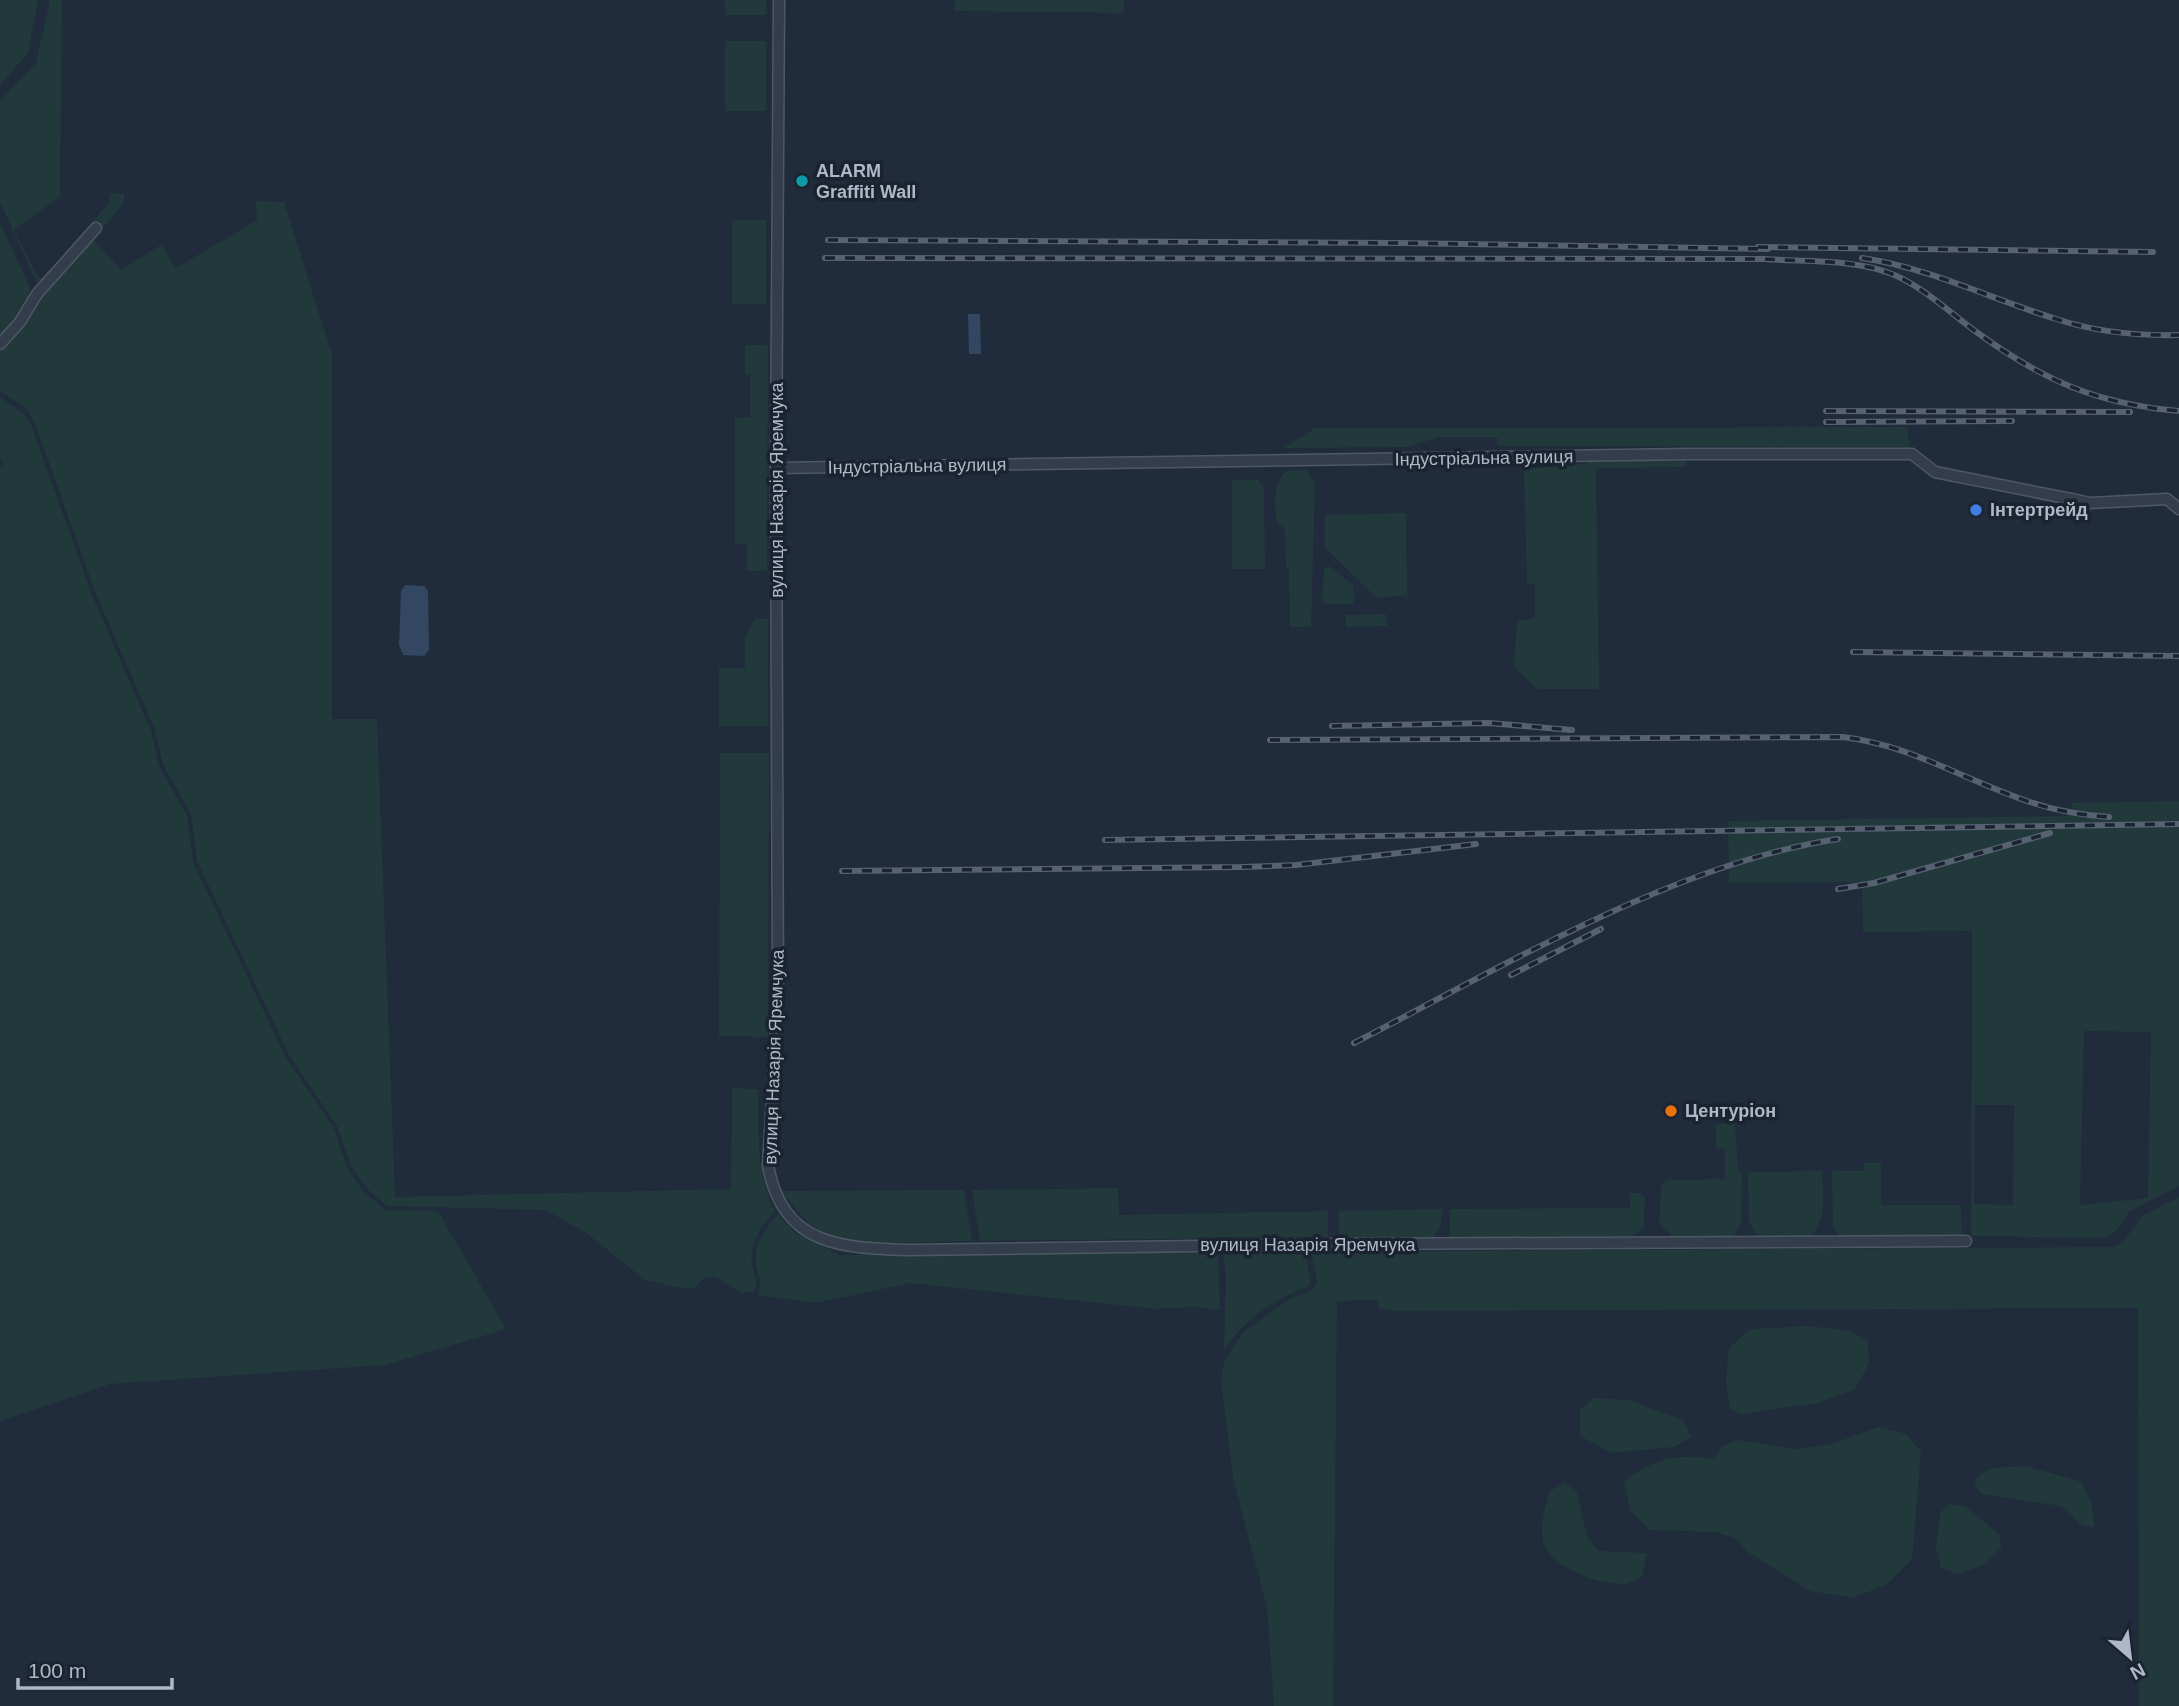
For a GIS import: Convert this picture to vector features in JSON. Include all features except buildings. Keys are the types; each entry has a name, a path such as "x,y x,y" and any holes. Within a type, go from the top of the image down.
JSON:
{"street":[{"name":"вулиця Назарія Яремчука","path":"779,0 776,468 778,995 768,1166 772,1187 781,1207 794,1221 828,1243 848,1248 909,1250 1321,1244 1966,1241"},
{"path":"0,344 20,322 37,294 96,228"},
{"name":"Індустріальна вулиця","path":"776,468 1689,454 1912,454 1935,472 1962,478 2090,503 2167,499 2179,509"}],"green space":[{"path":"0,0 38,0 28,53 0,85"},
{"path":"50,0 62,0 60,197 14,230 38,278 43,277 71,249 72,244 109,203 110,193 124,194 124,203 93,239 121,270 161,245 176,268 257,220 256,201 284,202 332,355 332,719 377,719 395,1197 731,1189 732,1088 758,1089 761,1167 775,1211 754,1242 754,1292 740,1293 715,1276 703,1279 695,1288 686,1289 645,1280 585,1232 545,1210 387,1206 366,1188 351,1166 337,1126 289,1055 197,861 191,814 163,764 155,730 96,594 35,423 27,409 0,391 0,348 46,281 36,281 0,202 0,101 36,63"},
{"path":"725,0 766,0 766,15 725,15"},
{"path":"955,0 1124,0 1124,13 954,11"},
{"path":"725,41 766,41 766,111 725,111"},
{"path":"732,220 766,220 766,304 732,304"},
{"path":"0,224 30,287 28,302 0,340"},
{"path":"745,345 768,345 767,571 747,571 747,544 735,544 735,418 750,417 750,375 745,375"},
{"path":"0,397 23,413 31,425 92,595 151,731 159,766 187,815 193,862 286,1058 334,1128 347,1168 363,1191 385,1210 438,1211 506,1329 385,1365 110,1384 0,1421 0,467 4,463 0,459"},
{"path":"1908,427 1909,447 1498,446 1497,437 1440,437 1407,447 1284,448 1315,428"},
{"path":"1588,461 1686,461 1687,467 1596,468 1599,689 1537,689 1514,666 1517,621 1535,617 1535,585 1527,583 1524,469 1585,464"},
{"path":"1307,470 1315,484 1311,627 1290,627 1285,530 1276,521 1275,494 1278,482 1286,471"},
{"path":"1232,480 1258,480 1264,488 1265,569 1232,569"},
{"path":"1406,513 1407,602 1405,595 1377,598 1325,548 1325,515"},
{"path":"1329,566 1353,585 1355,599 1352,604 1325,604 1322,601 1324,569"},
{"path":"1386,614 1387,626 1346,627 1346,615"},
{"path":"755,619 768,619 768,726 719,726 719,668 745,668 745,637"},
{"path":"720,753 769,753 768,1037 719,1036"},
{"path":"2179,801 2179,1186 2130,1211 2114,1233 2105,1238 1971,1236 1972,931 1863,932 1862,882 1729,883 1728,821 2072,816 2072,803","holes":["2084,1031 2151,1032 2148,1198 2080,1205","1975,1105 2014,1105 2013,1205 1974,1204"]},
{"path":"1735,1123 1738,1171 1742,1172 1741,1222 1734,1236 1673,1237 1659,1223 1661,1185 1668,1180 1725,1179 1725,1149 1716,1148 1716,1124"},
{"path":"1864,1163 1881,1163 1881,1205 1961,1205 1962,1236 1840,1237 1833,1226 1832,1171 1864,1171"},
{"path":"1822,1171 1822,1215 1816,1230 1810,1236 1757,1236 1749,1222 1748,1172"},
{"path":"1118,1188 1119,1215 1328,1211 1328,1237 980,1241 972,1190"},
{"path":"964,1190 972,1241 896,1243 854,1241 824,1233 806,1220 782,1191"},
{"path":"1630,1193 1640,1193 1645,1197 1644,1228 1633,1236 1450,1238 1450,1209 1630,1208"},
{"path":"2179,1197 2179,1706 2139,1706 2138,1308 1396,1311 1379,1309 1378,1300 1337,1301 1333,1706 1274,1706 1267,1608 1233,1478 1221,1380 1224,1362 1243,1332 1290,1299 1313,1290 1317,1281 1311,1252 2114,1247 2123,1242 2142,1216"},
{"path":"1442,1209 1441,1224 1433,1238 1339,1238 1339,1211"},
{"path":"778,1214 795,1233 840,1255 1218,1252 1220,1310 1196,1307 1157,1309 910,1283 817,1303 757,1295 760,1279 756,1253 764,1233"},
{"path":"1223,1252 1305,1252 1311,1280 1309,1286 1261,1311 1241,1329 1224,1351 1226,1275"},
{"path":"1807,1326 1846,1330 1868,1340 1869,1364 1854,1390 1817,1403 1741,1414 1730,1409 1726,1380 1729,1348 1750,1329"},
{"path":"1594,1398 1629,1400 1683,1420 1691,1437 1674,1447 1612,1453 1580,1436 1580,1410"},
{"path":"1878,1427 1906,1434 1921,1451 1912,1559 1886,1585 1852,1598 1810,1591 1748,1552 1735,1538 1714,1532 1650,1530 1630,1511 1624,1481 1645,1467 1666,1459 1714,1459 1723,1446 1737,1440 1796,1449 1832,1444"},
{"path":"2029,1467 2082,1482 2092,1504 2094,1528 2080,1524 2061,1506 1981,1494 1974,1483 1984,1472 1991,1469"},
{"path":"1565,1483 1577,1492 1587,1537 1598,1551 1647,1553 1642,1577 1624,1584 1602,1582 1569,1569 1546,1549 1542,1535 1543,1520 1550,1491"},
{"path":"1949,1504 1965,1506 2000,1535 2001,1548 1985,1564 1958,1574 1941,1568 1936,1548 1940,1513"}],"water":[{"path":"968,314 980,314 981,354 969,354"},
{"path":"405,585 424,586 428,591 429,650 424,656 403,655 399,645 401,591"}],"railway":[{"path":"828,240 1400,243 1768,249"},
{"path":"1758,247 2153,252"},
{"path":"825,258 1765,259 1846,263 1877,269 1903,279 2023,363 2071,387 2122,402 2179,411"},
{"path":"1862,258 1936,276 2032,311 2086,327 2148,335 2179,335"},
{"path":"1826,411 2130,412"},
{"path":"1826,422 2012,421"},
{"path":"1853,652 2179,656"},
{"path":"1332,726 1489,723 1572,730"},
{"path":"1270,740 1843,737 1892,748 2040,805 2109,817"},
{"path":"1105,840 2179,824"},
{"path":"1838,889 1874,883 2050,833"},
{"path":"1354,1043 1529,952 1652,894 1714,870 1776,852 1838,839"},
{"path":"842,871 1296,865 1476,844"},
{"path":"1511,975 1601,929"}],"place":[{"name":"ALARM Graffiti Wall","path":"802,181"},
{"name":"Інтертрейд","path":"1976,510"},
{"name":"Центуріон","path":"1671,1111"}]}
